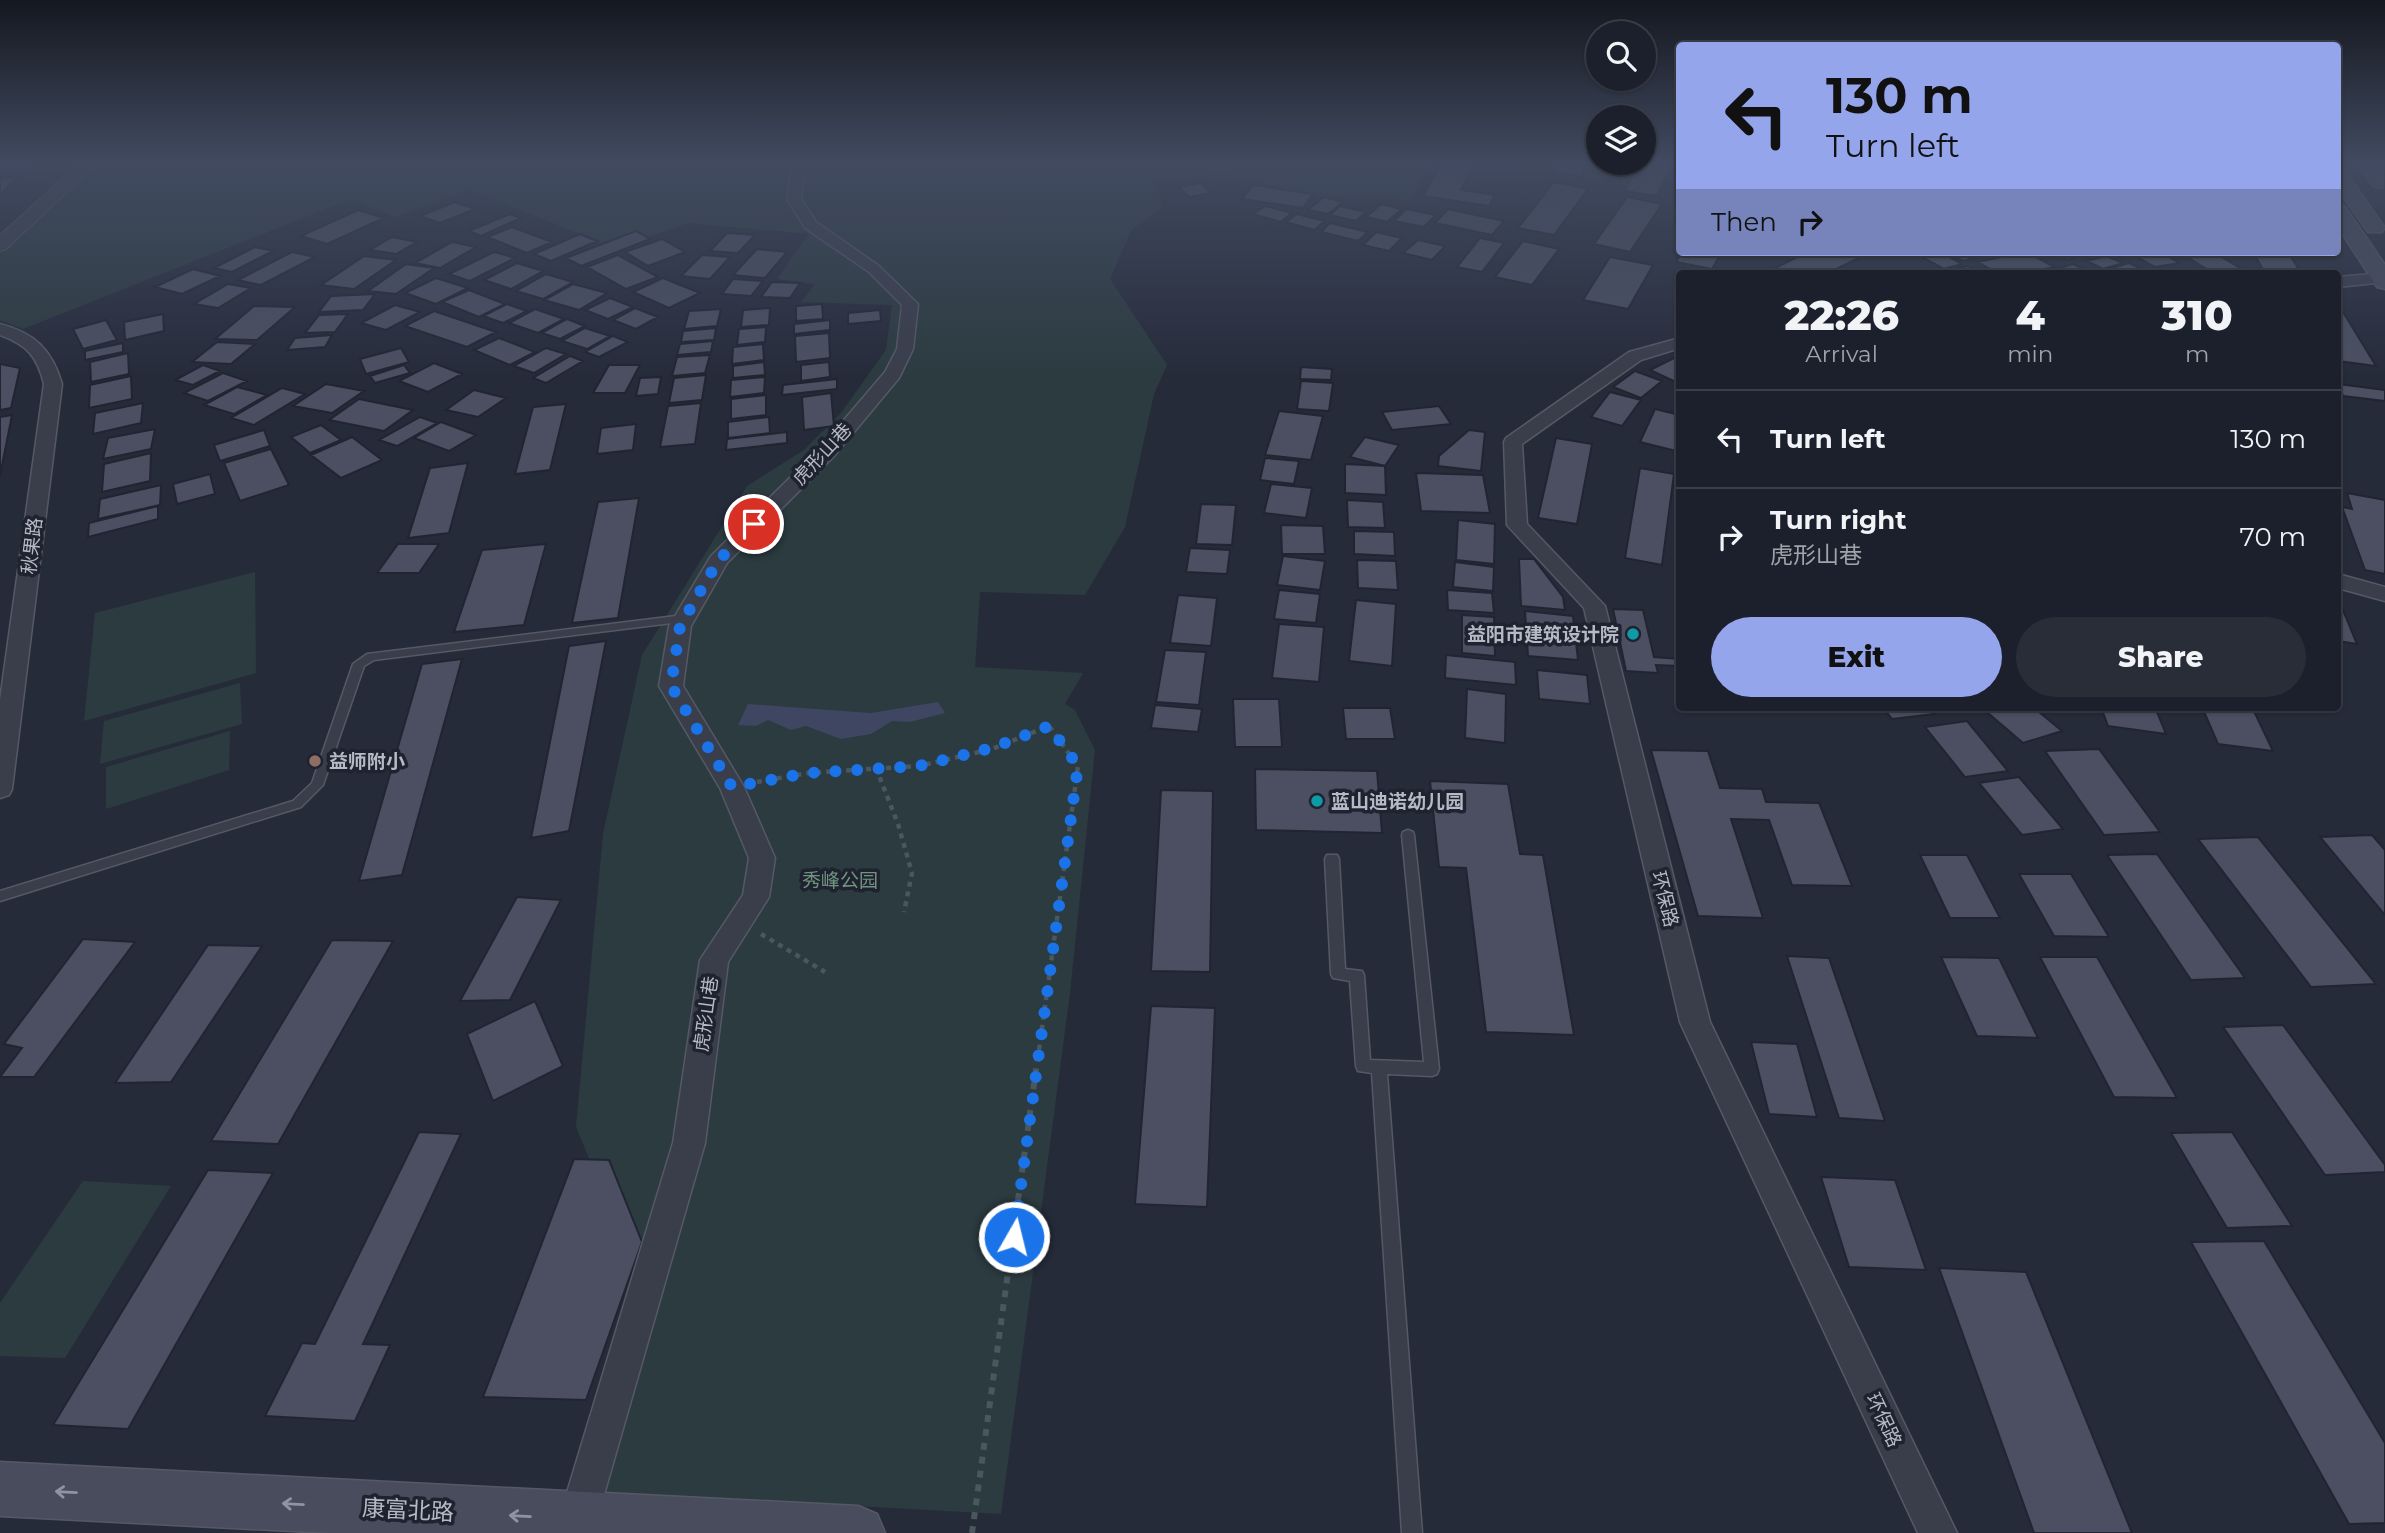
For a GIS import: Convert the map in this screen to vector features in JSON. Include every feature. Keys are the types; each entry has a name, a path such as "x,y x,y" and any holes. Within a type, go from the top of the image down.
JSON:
{"main road":[{"path":"2353,234 2384,280"},
{"name":"康富北路","path":"0,1489 858,1533"}],"street":[{"name":"虎形山巷","path":"578,1519 689,1143 714,960 756,897 762,858 732,787 671,686 680,626 718,561 827,452 893,374 905,349 910,304 874,269 822,234"},
{"path":"2341,282 2384,280"},
{"name":"秋果路","path":"0,329 22,337 45,354 52,384 0,789"},
{"name":"环保路","path":"1676,344 1635,356 1513,442 1517,525 1594,606 1695,1022 1938,1533"},
{"path":"2341,581 2385,594"}],"lane":[{"path":"0,896 297,804 317,785 359,664 371,657 684,619"},
{"path":"1332,859 1338,974 1357,975 1363,1066 1432,1069 1408,835"},
{"path":"1379,1067 1412,1533"}],"path":[{"path":"732,787 808,773 919,766 980,751 1049,726 1078,766 972,1533"},
{"path":"876,768 898,824 912,873 904,912"},
{"path":"740,921 825,972"}],"green space":[{"name":"秀峰公园","path":"21,234 264,234 23,329 0,320 0,253"},
{"name":"秀峰公园","path":"578,234 659,234 617,249"},
{"name":"秀峰公园","path":"804,234 1130,234 1110,279 1167,365 1154,394 1125,527 1085,595 980,592 975,667 1083,673 1065,704 1075,710 1095,750 1070,993 1001,1514 567,1490 636,1271 576,1127 603,834 642,655 747,486 804,450 841,413 886,350 892,305 801,302 815,284 777,279 809,234"},
{"path":"255,572 256,673 84,721 95,613"},
{"path":"240,683 242,724 100,764 104,721"},
{"path":"230,731 229,770 106,809 106,767"},
{"path":"83,1181 171,1186 65,1358 0,1356 0,1303"}],"water":[{"path":"938,702 945,713 910,722 892,721 871,734 841,739 806,726 791,730 768,720 756,726 738,725 748,704 871,713"}],"building":[{"path":"306,234 350,234 327,244 301,236"},
{"path":"496,234 529,234 552,242 527,253 487,237"},
{"path":"580,234 597,241 551,261 534,254"},
{"path":"629,234 640,234 650,239 581,266 566,258"},
{"path":"726,234 755,235 738,253 710,251"},
{"path":"1327,234 1366,234 1358,241"},
{"path":"1374,234 1402,238 1389,251 1363,245"},
{"path":"1601,234 1642,234 1630,252 1594,244"},
{"path":"392,237 417,242 396,254 370,250"},
{"path":"1480,238 1504,243 1482,272 1457,267"},
{"path":"662,239 685,252 648,266 625,252"},
{"path":"1418,240 1445,246 1432,260 1403,253"},
{"path":"1523,241 1559,249 1532,285 1495,277"},
{"path":"452,242 476,247 440,268 415,263"},
{"path":"255,247 273,251 232,272 214,268"},
{"path":"757,249 787,252 765,278 733,275"},
{"path":"292,252 315,257 261,285 238,280"},
{"path":"494,252 515,258 470,281 449,274"},
{"path":"618,255 658,277 626,289 587,267"},
{"path":"702,255 730,257 710,279 681,276"},
{"path":"364,256 396,260 354,289 321,285"},
{"path":"1680,256 1720,256 1712,269 1676,262"},
{"path":"1800,256 1863,256 1834,270 1771,270"},
{"path":"1920,256 1947,256 1962,264 1944,269"},
{"path":"1953,256 1982,256 1963,261"},
{"path":"2007,256 2034,256 2054,267 2039,270 1992,270 1977,262"},
{"path":"2059,256 2081,256 2068,260"},
{"path":"2106,256 2123,263 2103,269 2087,261"},
{"path":"2135,256 2167,256 2180,263 2155,267"},
{"path":"2185,256 2220,256 2243,270 2208,270"},
{"path":"2255,256 2291,256 2299,270 2263,270"},
{"path":"1610,257 1653,265 1628,309 1583,300"},
{"path":"517,263 543,271 511,289 484,280"},
{"path":"2129,263 2144,270 2105,270"},
{"path":"406,264 434,268 396,294 368,291"},
{"path":"2073,264 2086,270 2054,270"},
{"path":"1968,266 1975,270 1951,270"},
{"path":"193,269 220,276 182,294 155,287"},
{"path":"546,274 573,282 543,299 516,291"},
{"path":"436,278 468,288 436,304 405,293"},
{"path":"663,278 700,293 669,308 633,292"},
{"path":"733,279 763,281 751,296 722,294"},
{"path":"772,282 800,283 790,298 761,297"},
{"path":"228,284 251,288 218,308 194,304"},
{"path":"573,284 607,293 579,310 544,300"},
{"path":"469,290 505,304 479,317 442,302"},
{"path":"375,294 363,310 319,312 331,296"},
{"path":"610,298 633,307 608,319 585,310"},
{"path":"507,304 527,311 503,323 483,316"},
{"path":"822,304 823,319 796,321 796,306"},
{"path":"395,305 420,312 386,330 361,323"},
{"path":"254,306 295,307 257,340 215,339"},
{"path":"635,308 658,317 636,329 613,320"},
{"path":"770,308 769,325 741,327 743,310"},
{"path":"535,309 564,319 538,333 509,323"},
{"path":"721,309 717,326 684,329 689,311"},
{"path":"2341,309 2376,366 2341,361"},
{"path":"880,310 881,321 848,324 848,313"},
{"path":"434,311 496,332 467,347 405,326"},
{"path":"163,314 164,331 125,340 124,322"},
{"path":"348,314 335,332 305,333 319,315"},
{"path":"567,319 585,326 560,339 542,333"},
{"path":"106,320 117,340 83,349 73,329"},
{"path":"830,320 830,330 794,334 794,324"},
{"path":"766,327 765,342 737,345 739,329"},
{"path":"585,328 610,336 587,349 562,341"},
{"path":"716,328 714,340 681,342 683,331"},
{"path":"829,333 830,358 796,362 795,336"},
{"path":"332,335 325,347 287,350 295,338"},
{"path":"613,336 628,342 599,357 585,352"},
{"path":"499,338 535,352 510,365 474,350"},
{"path":"713,341 711,352 677,355 680,344"},
{"path":"217,342 255,344 231,364 192,362"},
{"path":"123,343 123,352 85,360 85,351"},
{"path":"763,344 764,360 732,364 733,347"},
{"path":"401,348 409,362 366,374 360,359"},
{"path":"546,348 566,354 534,373 514,366"},
{"path":"128,353 129,374 91,382 90,362"},
{"path":"710,355 705,373 672,376 677,357"},
{"path":"570,356 583,361 546,383 533,378"},
{"path":"1676,357 1676,382 1650,370"},
{"path":"764,362 765,375 733,378 733,366"},
{"path":"829,362 830,377 801,381 801,365"},
{"path":"434,363 462,374 428,392 399,381"},
{"path":"0,364 20,368 11,408 0,410"},
{"path":"203,365 220,371 193,385 175,380"},
{"path":"404,365 410,373 375,383 370,376"},
{"path":"609,365 640,365 625,393 593,393"},
{"path":"1301,367 1332,369 1331,380 1300,379"},
{"path":"1635,371 1662,381 1641,398 1613,387"},
{"path":"223,373 247,381 208,401 184,393"},
{"path":"706,375 702,400 669,403 674,378"},
{"path":"131,376 132,399 89,408 90,385"},
{"path":"661,377 658,394 636,396 640,378"},
{"path":"765,377 764,393 730,397 731,380"},
{"path":"837,379 837,389 782,395 783,385"},
{"path":"1301,381 1333,383 1329,411 1297,409"},
{"path":"326,384 364,391 332,413 293,406"},
{"path":"2341,384 2385,390 2385,401 2343,396"},
{"path":"237,387 267,395 234,414 204,405"},
{"path":"282,388 305,394 254,425 231,418"},
{"path":"474,390 506,398 478,417 446,410"},
{"path":"1610,392 1641,400 1622,426 1591,417"},
{"path":"831,393 834,426 804,430 802,397"},
{"path":"766,395 766,415 731,419 731,399"},
{"path":"359,399 413,410 384,431 329,420"},
{"path":"143,403 141,423 93,434 95,413"},
{"path":"701,403 695,444 660,447 668,406"},
{"path":"566,404 550,470 515,474 533,407"},
{"path":"1439,406 1451,424 1392,430 1382,412"},
{"path":"1655,409 1676,414 1676,451 1640,442"},
{"path":"1279,411 1323,416 1311,460 1265,455"},
{"path":"12,415 0,476 0,417"},
{"path":"420,417 437,423 397,446 379,440"},
{"path":"769,417 770,433 728,438 728,422"},
{"path":"441,422 476,435 449,451 414,438"},
{"path":"636,424 633,450 597,454 601,428"},
{"path":"321,425 341,440 310,453 291,437"},
{"path":"155,429 151,449 103,459 108,438"},
{"path":"264,430 270,446 220,461 214,445"},
{"path":"1469,430 1485,432 1481,471 1438,466 1439,456"},
{"path":"787,432 787,443 726,450 727,439"},
{"path":"352,437 382,460 341,478 311,455"},
{"path":"1365,437 1399,445 1385,466 1350,457"},
{"path":"1556,438 1592,444 1577,524 1538,518"},
{"path":"271,449 289,485 240,501 224,463"},
{"path":"151,453 150,481 102,492 104,464"},
{"path":"1265,458 1299,461 1294,484 1260,480"},
{"path":"468,463 449,533 408,538 430,468"},
{"path":"1345,464 1385,466 1386,495 1345,493"},
{"path":"1640,468 1674,474 1662,565 1625,558"},
{"path":"1416,473 1483,475 1490,513 1421,511"},
{"path":"210,474 215,494 177,504 173,484"},
{"path":"1271,484 1312,488 1306,518 1264,513"},
{"path":"161,485 160,505 98,519 100,499"},
{"path":"2347,493 2385,500 2385,574 2365,570 2342,507 2352,509"},
{"path":"639,498 618,618 572,623 598,502"},
{"path":"1347,500 1383,502 1385,528 1348,527"},
{"path":"1201,504 1236,505 1232,545 1196,544"},
{"path":"158,506 158,519 88,537 89,523"},
{"path":"1458,520 1495,524 1494,564 1456,560"},
{"path":"1281,525 1323,526 1325,554 1282,554"},
{"path":"1354,531 1394,532 1395,556 1354,554"},
{"path":"398,544 439,544 419,573 377,573"},
{"path":"546,544 524,625 454,632 482,550"},
{"path":"1190,548 1230,550 1227,574 1186,572"},
{"path":"1283,556 1325,561 1320,590 1277,585"},
{"path":"1519,559 1534,559 1563,597 1565,610 1521,606"},
{"path":"1357,560 1396,561 1398,590 1358,588"},
{"path":"1455,562 1494,567 1493,591 1453,587"},
{"path":"1279,590 1320,594 1316,623 1274,619"},
{"path":"1447,590 1492,593 1494,613 1448,610"},
{"path":"1178,595 1217,598 1211,646 1170,643"},
{"path":"1356,600 1396,604 1392,666 1349,661"},
{"path":"2341,605 2357,644 2341,641"},
{"name":"益阳市建筑设计院","path":"1613,609 1643,610 1654,657 1676,659 1676,666 1656,665 1658,673 1626,671"},
{"path":"1525,611 1573,616 1578,660 1528,656"},
{"path":"1462,615 1494,617 1495,656 1462,653"},
{"path":"1279,624 1324,627 1319,682 1272,678"},
{"path":"606,641 569,831 531,838 569,646"},
{"path":"1165,650 1206,652 1199,705 1156,702"},
{"path":"1446,655 1515,662 1516,685 1445,678"},
{"path":"462,659 402,875 359,881 422,664"},
{"path":"1537,670 1587,675 1590,704 1539,699"},
{"path":"1467,689 1506,694 1505,743 1465,738"},
{"path":"1233,699 1279,699 1282,747 1235,747"},
{"path":"1155,705 1202,709 1198,732 1151,728"},
{"path":"1343,708 1390,708 1395,739 1346,739"},
{"path":"1885,711 1931,711 1934,714 1892,719"},
{"path":"1986,711 2038,711 2062,731 2023,743"},
{"path":"2102,711 2157,711 2166,734 2108,726"},
{"path":"2204,711 2254,711 2273,751 2218,744"},
{"path":"1967,721 2008,771 1965,777 1925,727"},
{"path":"2099,749 2160,832 2104,835 2045,751"},
{"path":"1651,750 1708,751 1720,788 1762,789 1766,802 1819,803 1852,886 1792,885 1769,820 1731,819 1763,918 1698,916"},
{"name":"蓝山迪诺幼儿园","path":"1255,769 1377,771 1382,833 1256,830"},
{"path":"2019,777 2063,829 2022,835 1979,783"},
{"path":"1430,781 1508,784 1520,854 1543,855 1574,1035 1486,1032 1466,868 1439,867"},
{"path":"1161,790 1213,791 1210,972 1151,971"},
{"path":"2372,835 2385,850 2385,915 2320,837"},
{"path":"2258,837 2376,984 2311,987 2198,839"},
{"path":"2157,854 2245,978 2191,980 2107,855"},
{"path":"1920,855 1967,855 2000,918 1950,918"},
{"path":"2019,874 2071,874 2109,937 2054,936"},
{"path":"517,897 561,900 510,1000 460,1001"},
{"path":"83,939 135,942 34,1077 0,1077 22,1048 4,1044"},
{"path":"332,940 393,941 278,1144 211,1141"},
{"path":"208,945 262,946 171,1082 115,1083"},
{"path":"1787,956 1829,958 1885,1121 1839,1118"},
{"path":"1941,957 1999,958 2038,1038 1977,1036"},
{"path":"2040,957 2097,957 2177,1098 2114,1097"},
{"path":"535,1001 563,1066 493,1101 467,1034"},
{"path":"1151,1006 1215,1008 1207,1207 1135,1204"},
{"path":"2283,1025 2385,1165 2385,1172 2325,1175 2223,1027"},
{"path":"1751,1042 1797,1044 1817,1117 1769,1114"},
{"path":"419,1132 461,1134 363,1344 390,1345 355,1421 265,1416 302,1343 315,1344"},
{"path":"2232,1132 2292,1226 2227,1228 2171,1133"},
{"path":"574,1159 609,1160 642,1242 586,1400 483,1397"},
{"path":"208,1170 273,1173 128,1429 53,1425"},
{"path":"1821,1177 1895,1180 1926,1270 1849,1267"},
{"path":"2264,1241 2385,1443 2385,1523 2349,1524 2191,1242"},
{"path":"1939,1268 2026,1272 2132,1533 2034,1533"}],"place":[{"name":"益阳市建筑设计院","path":"1633,634"},
{"name":"益师附小","path":"315,761"},
{"name":"蓝山迪诺幼儿园","path":"1317,801"}],"route":[{"path":"754,524 718,561 680,626 671,686 732,787 808,773 919,766 992,748 1049,726 1078,766 1014,1237"}]}
